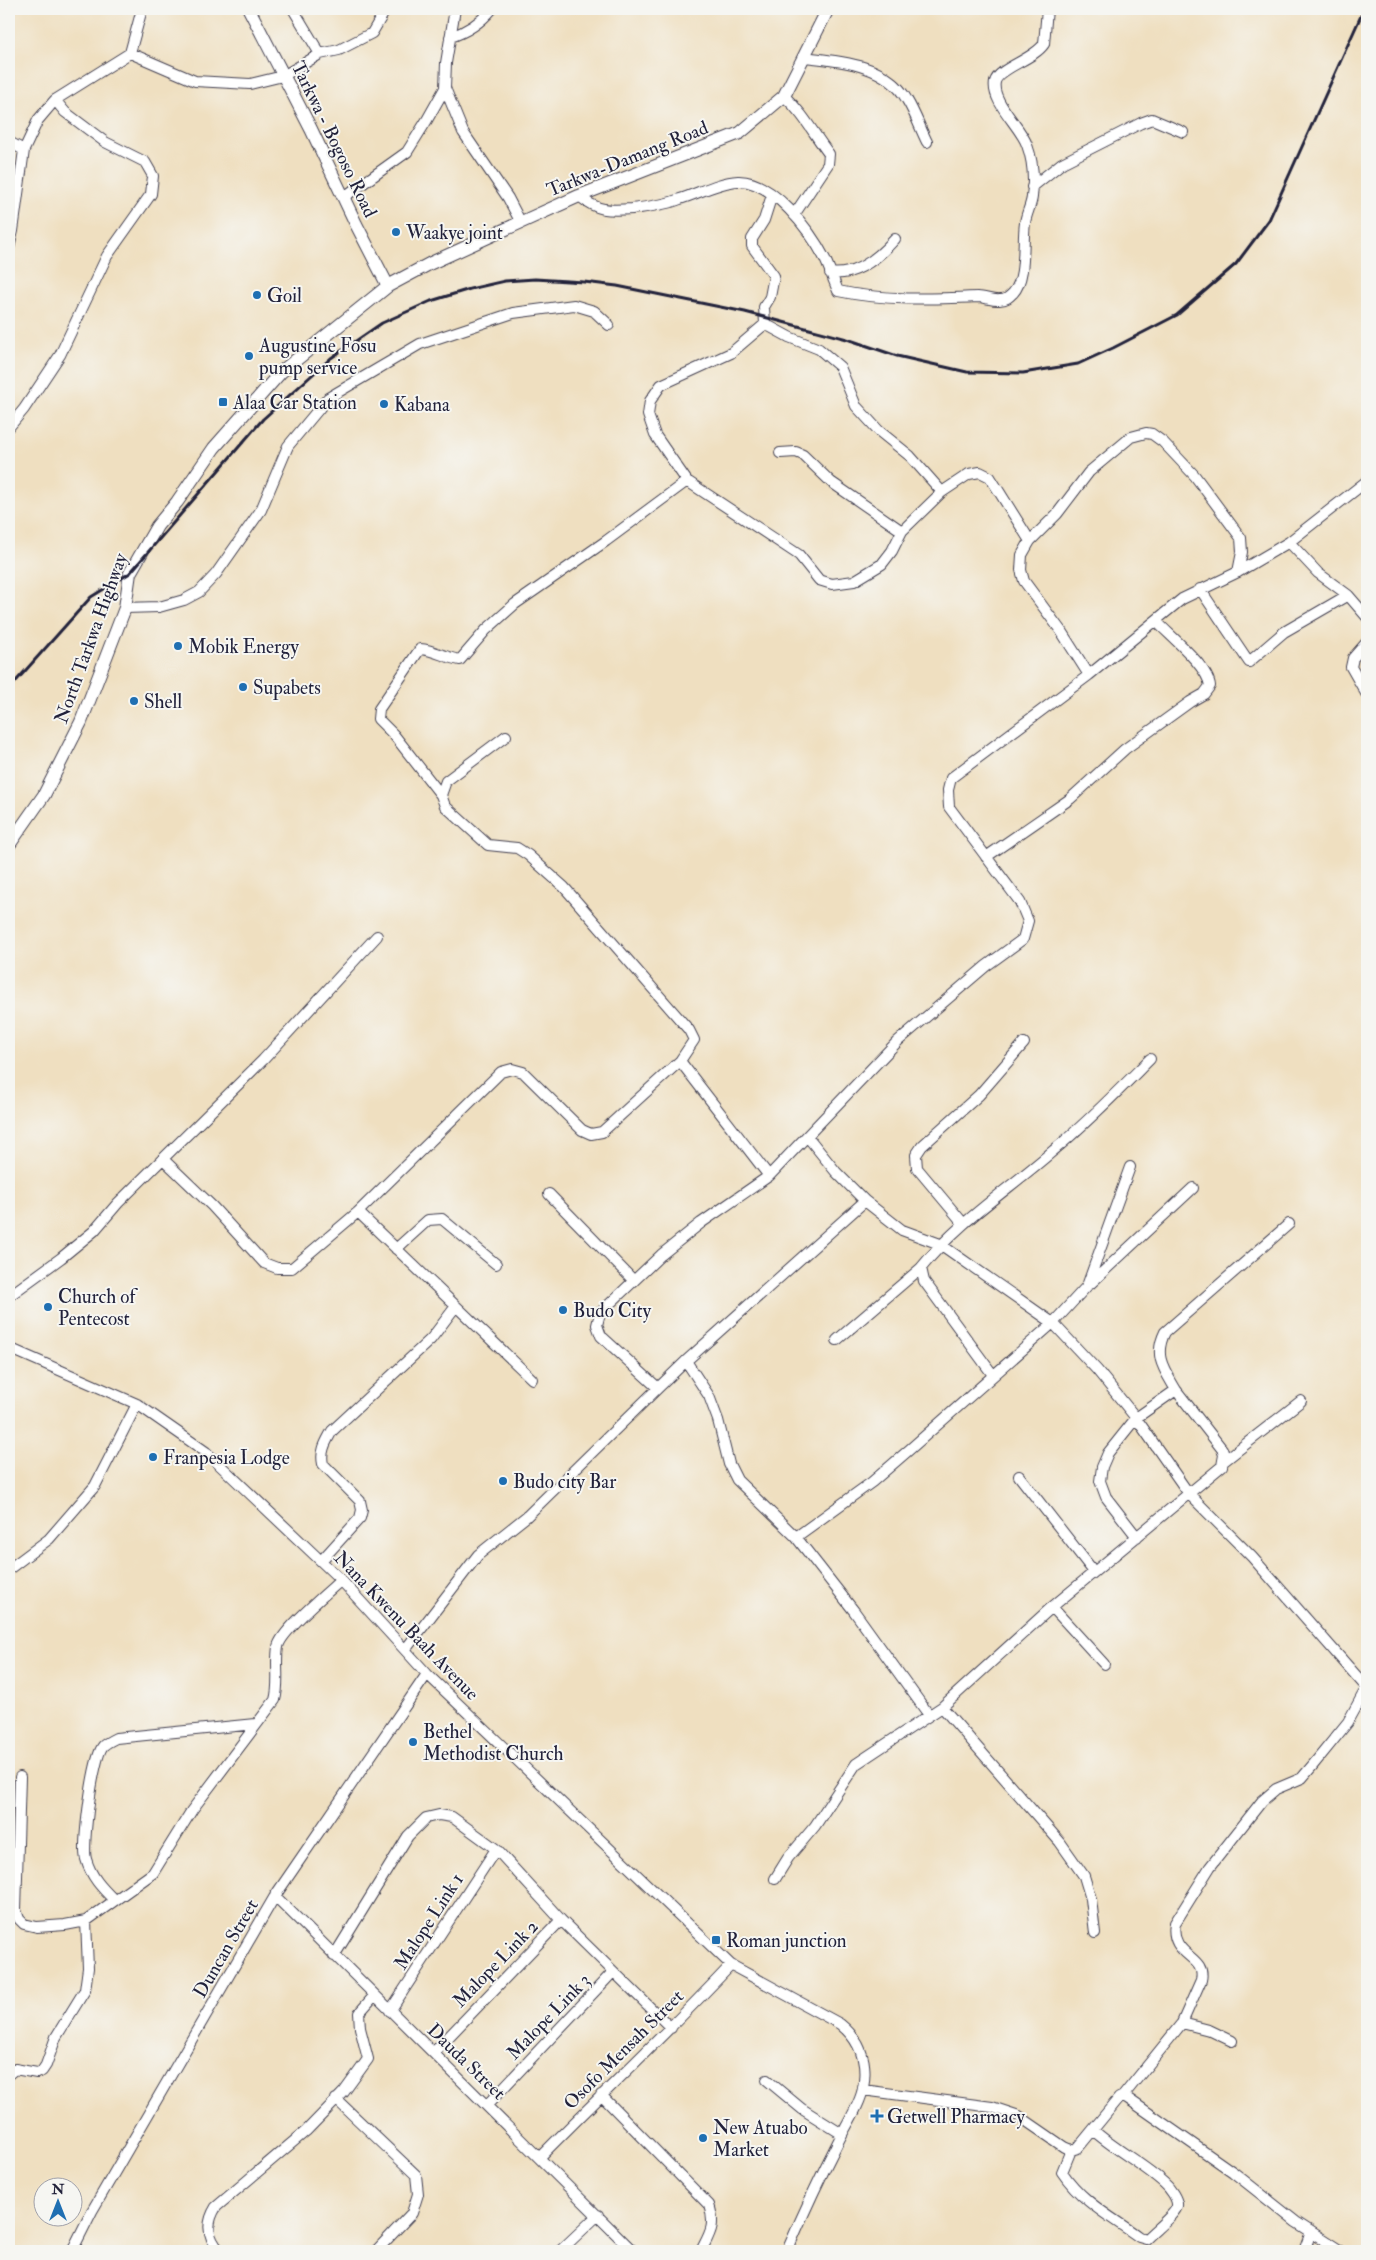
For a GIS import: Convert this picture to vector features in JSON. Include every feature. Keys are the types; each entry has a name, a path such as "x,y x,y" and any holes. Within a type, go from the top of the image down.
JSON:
{"main road":[{"name":"Tarkwa - Bogoso Road","path":"249,9 388,286"},
{"name":"Tarkwa-Damang Road","path":"388,286 430,263 520,221 740,133 784,96 828,9"},
{"name":"North Tarkwa Highway","path":"9,845 44,795 81,722 125,608 130,573 158,526 178,502 214,448 281,372 388,286"}],"street":[{"path":"9,248 24,150 38,120 55,100 130,53 142,9"},
{"path":"293,9 320,54"},
{"path":"130,53 195,81 250,84 283,76 320,54 339,50 372,33 386,9"},
{"path":"344,197 407,152 445,88 455,9"},
{"path":"450,37 462,34 485,17 492,9"},
{"path":"579,196 590,205 600,209 618,210 649,207 739,181 753,183 772,195 807,228 826,260 838,291 853,295 893,298 982,297 998,301 1006,299 1015,291 1022,270 1025,222 1032,198 1033,176 1026,143 995,92 995,84 1002,72 1022,62 1041,49 1045,40 1047,9"},
{"path":"804,57 840,61 866,67 892,82 907,98 927,142"},
{"path":"445,88 463,132 508,198 520,221"},
{"path":"784,96 806,118 813,133 829,154 828,164 794,215"},
{"path":"9,427 24,409 60,355 106,256 151,194 153,176 145,162 105,142 64,112 55,100"},
{"path":"1032,187 1062,163 1105,142 1124,130 1146,121 1152,119 1183,132"},
{"path":"9,142 24,150"},
{"path":"765,324 764,307 770,297 774,276 752,246 752,239 764,220 772,195"},
{"path":"830,273 841,275 870,262 895,239"},
{"path":"125,608 159,607 184,600 199,592 216,574 261,510 288,446 328,398 420,344 513,313 574,305 594,311 608,325"},
{"path":"765,324 731,353 661,385 650,401 648,415 655,434 688,481 798,556 819,580 832,584 854,581 882,564 892,551 902,531 942,492 969,474 980,472 990,477 1030,541"},
{"path":"765,324 819,350 840,367 856,406 879,431 910,456 942,492"},
{"path":"1089,675 1024,581 1021,570 1022,555 1030,541 1057,514 1089,472 1131,437 1146,433 1152,434 1170,449 1195,476 1234,525 1241,538 1242,552 1238,572"},
{"path":"780,453 796,452 804,455 831,482 902,531"},
{"path":"658,1388 601,1336 597,1325 600,1313 701,1223 769,1176 898,1041 986,966 1023,939 1028,921 1020,902 949,807 948,790 951,778 1089,675 1182,599 1238,572 1289,542 1367,480"},
{"path":"164,1159 212,1206 264,1262 277,1268 292,1268 358,1212 501,1072 512,1069 523,1072 582,1130 591,1134 602,1132 680,1061 694,1040 689,1030 564,887 518,848 488,845 445,806 441,795 394,735 378,719 379,709 420,648 433,650 448,658 460,660 486,630 515,604 688,481"},
{"path":"1289,542 1318,573 1348,595 1367,616"},
{"path":"1200,589 1249,662 1284,632 1348,595"},
{"path":"986,857 1070,799 1125,749 1204,694 1210,686 1209,678 1202,668 1156,621"},
{"path":"1367,642 1353,658 1351,667 1367,695"},
{"path":"441,795 446,781 506,736"},
{"path":"9,1296 68,1253 94,1231 118,1203 263,1060 377,936"},
{"path":"963,1223 917,1168 916,1155 922,1146 979,1095 1024,1043"},
{"path":"837,1340 921,1268 940,1244 963,1223 1054,1151 1150,1059"},
{"path":"680,1061 769,1176"},
{"path":"806,1136 836,1172 864,1201 902,1230 940,1244 1053,1323 1097,1370 1136,1418 1188,1494 1252,1556 1367,1687 1348,1722 1313,1766 1302,1778 1276,1789 1262,1801 1210,1867 1175,1923 1176,1943 1201,1968 1202,1973 1182,2022 1123,2096 1078,2148 1071,2150 1064,2147 1019,2116 992,2107 863,2090"},
{"path":"1087,1286 1130,1167"},
{"path":"796,1537 872,1482 1053,1323 1087,1286 1193,1188"},
{"path":"549,1194 634,1282"},
{"path":"405,1650 478,1555 526,1516 686,1361 864,1201"},
{"path":"358,1212 532,1379"},
{"path":"396,1250 428,1220 442,1219 496,1264"},
{"path":"1224,1461 1222,1449 1176,1390 1160,1361 1159,1344 1165,1332 1289,1224"},
{"path":"921,1268 924,1281 993,1375"},
{"path":"321,1561 360,1518 362,1510 360,1501 323,1464 321,1455 332,1431 431,1339 456,1306"},
{"name":"Nana Kwenu Baah Avenue","path":"9,1348 137,1404 206,1452 341,1580 427,1674 731,1965 840,2024 850,2032 857,2042 863,2057 865,2070 863,2090 812,2194 787,2251"},
{"path":"686,1361 710,1396 729,1464 737,1480 796,1537 854,1611 930,1715"},
{"path":"1137,1537 1106,1497 1100,1481 1108,1453 1136,1418 1176,1390"},
{"path":"775,1879 788,1858 815,1826 856,1764 942,1707 1052,1607 1222,1466 1224,1461 1301,1401"},
{"path":"9,1569 49,1539 95,1486 137,1404"},
{"path":"1019,1476 1094,1572"},
{"path":"20,1777 13,1841 16,1910 19,1919 24,1924 37,1927 86,1921 152,1873 192,1810 255,1724 275,1700 279,1688 277,1656 280,1638 341,1580"},
{"path":"1052,1607 1104,1664"},
{"name":"Duncan Street","path":"72,2251 92,2211 275,1896 427,1674"},
{"path":"942,1707 1060,1842 1084,1876 1091,1899 1094,1933"},
{"path":"114,1900 96,1881 85,1858 84,1843 96,1760 103,1746 116,1738 255,1724"},
{"path":"334,1956 408,1836 426,1818 439,1815 452,1816 496,1849 561,1920 671,2028"},
{"name":"Malope Link 1","path":"390,2012 496,1849"},
{"name":"Dauda Street","path":"275,1896 390,2012 434,2052 634,2251"},
{"name":"Malope Link 2","path":"434,2052 561,1920"},
{"path":"9,2074 16,2069 37,2073 42,2071 56,2037 84,1990 88,1968 86,1921"},
{"name":"Osofo Mensah Street","path":"540,2158 601,2094 671,2028 731,1965"},
{"name":"Malope Link 3","path":"487,2105 614,1972"},
{"path":"220,2251 209,2233 209,2219 216,2208 306,2131 357,2075 368,2059 360,2028 359,2013 374,1996"},
{"path":"1182,2022 1209,2030 1232,2041"},
{"path":"767,2080 802,2109 842,2134"},
{"path":"601,2094 709,2205 713,2221 712,2229 701,2251"},
{"path":"1123,2096 1233,2172 1311,2232 1341,2251"},
{"path":"336,2099 416,2175 418,2194 412,2213 376,2251"},
{"path":"1071,2150 1062,2172 1075,2190 1085,2201 1139,2237 1146,2239 1174,2212 1177,2206 1176,2200 1165,2184 1111,2146 1093,2130"},
{"path":"560,2251 598,2215"},
{"path":"1304,2251 1311,2232"}],"railway":[{"path":"9,689 91,597 130,573 263,419 331,358 382,323 431,301 505,281 535,279 617,286 745,312 847,339 897,356 967,372 1023,373 1078,364 1113,348 1177,315 1236,264 1269,220 1364,9"}],"place":[{"name":"Waakye joint","path":"396,232"},
{"name":"Goil","path":"257,295"},
{"name":"Augustine Fosu pump service","path":"249,356"},
{"name":"Alaa Car Station","path":"223,402"},
{"name":"Kabana","path":"384,404"},
{"name":"Mobik Energy","path":"178,646"},
{"name":"Supabets","path":"243,687"},
{"name":"Shell","path":"134,701"},
{"name":"Church of Pentecost","path":"48,1307"},
{"name":"Budo City","path":"563,1310"},
{"name":"Franpesia Lodge","path":"153,1457"},
{"name":"Budo city Bar","path":"503,1481"},
{"name":"Bethel Methodist Church","path":"413,1742"},
{"name":"Roman junction","path":"716,1940"},
{"name":"Getwell Pharmacy","path":"877,2116"},
{"name":"New Atuabo Market","path":"703,2138"}]}
